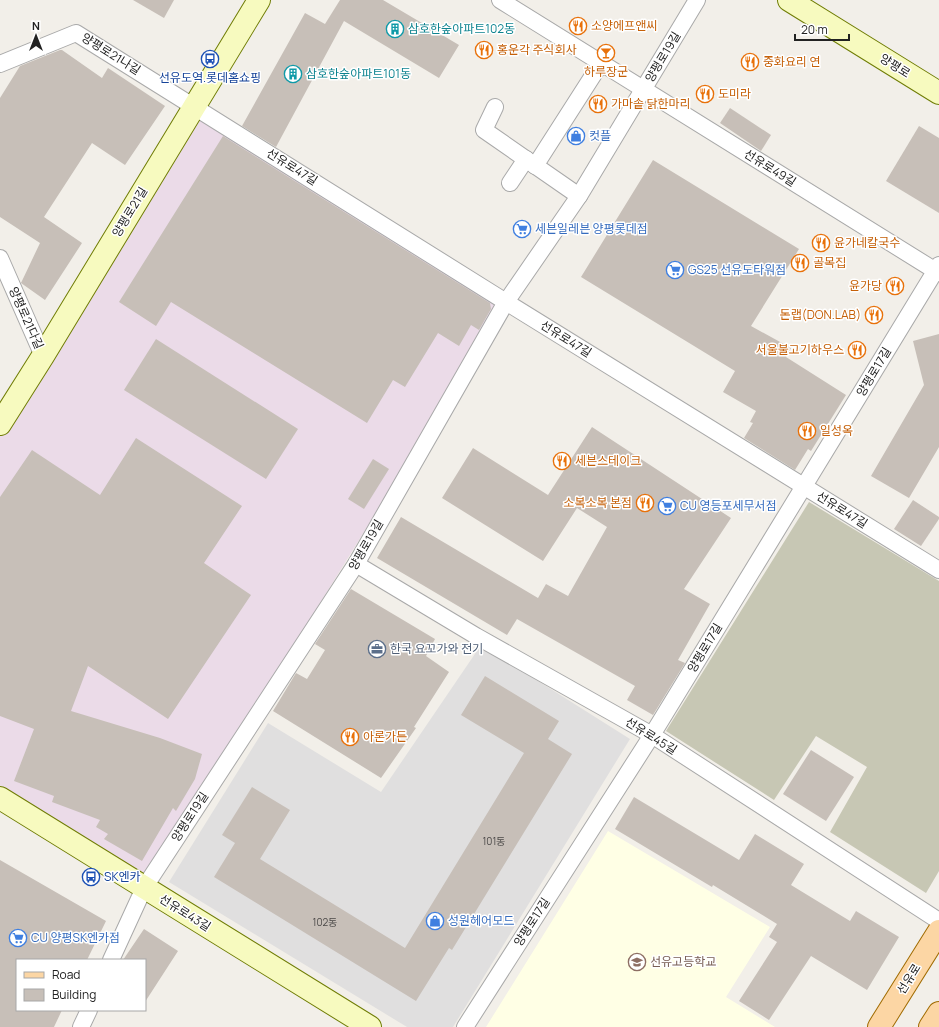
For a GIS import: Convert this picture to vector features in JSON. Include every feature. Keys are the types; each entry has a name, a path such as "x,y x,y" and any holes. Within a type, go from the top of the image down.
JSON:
{"main road":[{"name":"선유로","path":"879,1027 939,931"},
{"path":"930,1027 939,1013"}],"street":[{"name":"양평로21길","path":"0,424 43,356 259,0"},
{"name":"선유로49길","path":"500,0 938,270"},
{"name":"양평로19길","path":"111,959 144,888 356,564 506,302 579,196 697,0"},
{"name":"양평로","path":"789,0 939,93"},
{"name":"양평로21나길","path":"0,64 76,32 195,106"},
{"path":"510,183 531,163 601,63"},
{"name":"선유로47길","path":"195,106 506,302 939,570"},
{"path":"495,106 484,130 579,196"},
{"name":"양평로21다길","path":"0,258 43,356"},
{"name":"양평로17길","path":"465,1027 652,735 938,270"},
{"name":"선유로45길","path":"356,564 476,636 652,735 939,921"},
{"name":"선유로43길","path":"0,798 370,1027"},
{"path":"81,1027 89,1011"}],"shaded area":[{"path":"195,106 506,302 144,888 0,798 0,424"},
{"path":"809,502 939,581 939,871 926,893 830,832 867,767 816,736 774,800 666,731"},
{"path":"481,645 630,739 453,1027 407,1027 169,882 268,723 381,792"},
{"name":"선유고등학교","path":"608,831 770,927 726,997 775,1027 486,1027"}],"building":[{"path":"133,0 174,0 164,18"},
{"path":"340,0 383,0 459,45 439,78 344,21 276,147 242,126 305,13 325,24"},
{"path":"60,50 102,78 108,68 165,106 125,165 92,143 44,217 82,243 45,300 21,283 40,243 0,217 0,98 20,66"},
{"path":"730,108 771,135 761,151 720,123"},
{"path":"919,126 939,138 939,213 886,181"},
{"path":"223,136 490,303 491,309 479,330 471,325 459,346 438,333 405,387 393,380 367,423 171,302 156,326 119,302"},
{"path":"653,160 799,249 751,326 791,348 786,357 846,395 811,451 808,449 795,470 744,438 753,423 750,422 756,411 723,392 735,371 581,277"},
{"path":"939,334 939,447 909,498 871,476 924,385 913,341"},
{"path":"156,339 298,429 266,479 124,390"},
{"path":"592,427 731,518 684,589 710,604 678,660 685,663 653,715 627,700 635,686 517,619 507,635 377,558 401,517 538,598 546,584 568,596 607,527 577,508 543,561 442,498 473,448 548,495"},
{"path":"136,438 242,506 204,563 251,595 168,719 88,666 71,711 160,738 202,754 195,779 176,811 173,808 142,861 104,839 108,834 96,827 100,820 52,802 54,796 14,781 34,729 0,716 0,497 32,450 100,495"},
{"path":"373,459 389,469 364,509 348,499"},
{"path":"913,500 939,517 921,546 894,529"},
{"path":"351,589 435,639 426,656 449,672 414,727 416,728 381,778 273,711 296,673 307,679 325,650 315,644"},
{"path":"485,676 559,721 548,739 572,754 452,950 449,948 416,1001 214,877 235,843 222,835 252,787 290,810 260,859 405,948 524,753 461,715"},
{"path":"811,750 854,777 826,821 783,794"},
{"path":"634,797 739,860 755,834 804,864 791,885 850,921 856,911 899,937 867,990 811,956 769,1020 739,1001 777,942 769,937 777,924 713,885 712,887 615,829"},
{"path":"0,860 106,921 87,959 16,959 16,1011 62,1011 54,1027 0,1027"},
{"path":"144,929 178,951 146,1000 146,959 124,959"}],"place":[{"name":"소양에프앤씨","path":"578,26"},
{"name":"삼호한숲아파트102동","path":"395,29"},
{"name":"홍운각 주식회사","path":"484,50"},
{"name":"하루장군","path":"606,53"},
{"name":"선유도역.롯데홈쇼핑","path":"210,59"},
{"name":"중화요리 연","path":"750,62"},
{"name":"삼호한숲아파트101동","path":"293,74"},
{"name":"도미라","path":"705,94"},
{"name":"가마솥 닭한마리","path":"598,104"},
{"name":"컷플","path":"576,136"},
{"name":"세븐일레븐 양평롯데점","path":"522,229"},
{"name":"윤가네칼국수","path":"821,243"},
{"name":"골목집","path":"800,263"},
{"name":"GS25 선유도타워점","path":"675,270"},
{"name":"윤가당","path":"895,286"},
{"name":"돈랩(DON.LAB)","path":"874,315"},
{"name":"서울불고기하우스","path":"857,350"},
{"name":"일성옥","path":"807,431"},
{"name":"세븐스테이크","path":"562,461"},
{"name":"소복소복 본점","path":"645,503"},
{"name":"CU 영등포세무서점","path":"667,506"},
{"name":"한국 요꼬가와 전기","path":"377,649"},
{"name":"아론가든","path":"350,737"},
{"name":"SK엔카","path":"91,877"},
{"name":"성원헤어모드","path":"435,921"},
{"name":"CU 양평SK엔카점","path":"18,938"},
{"name":"선유고등학교","path":"637,962"}]}
